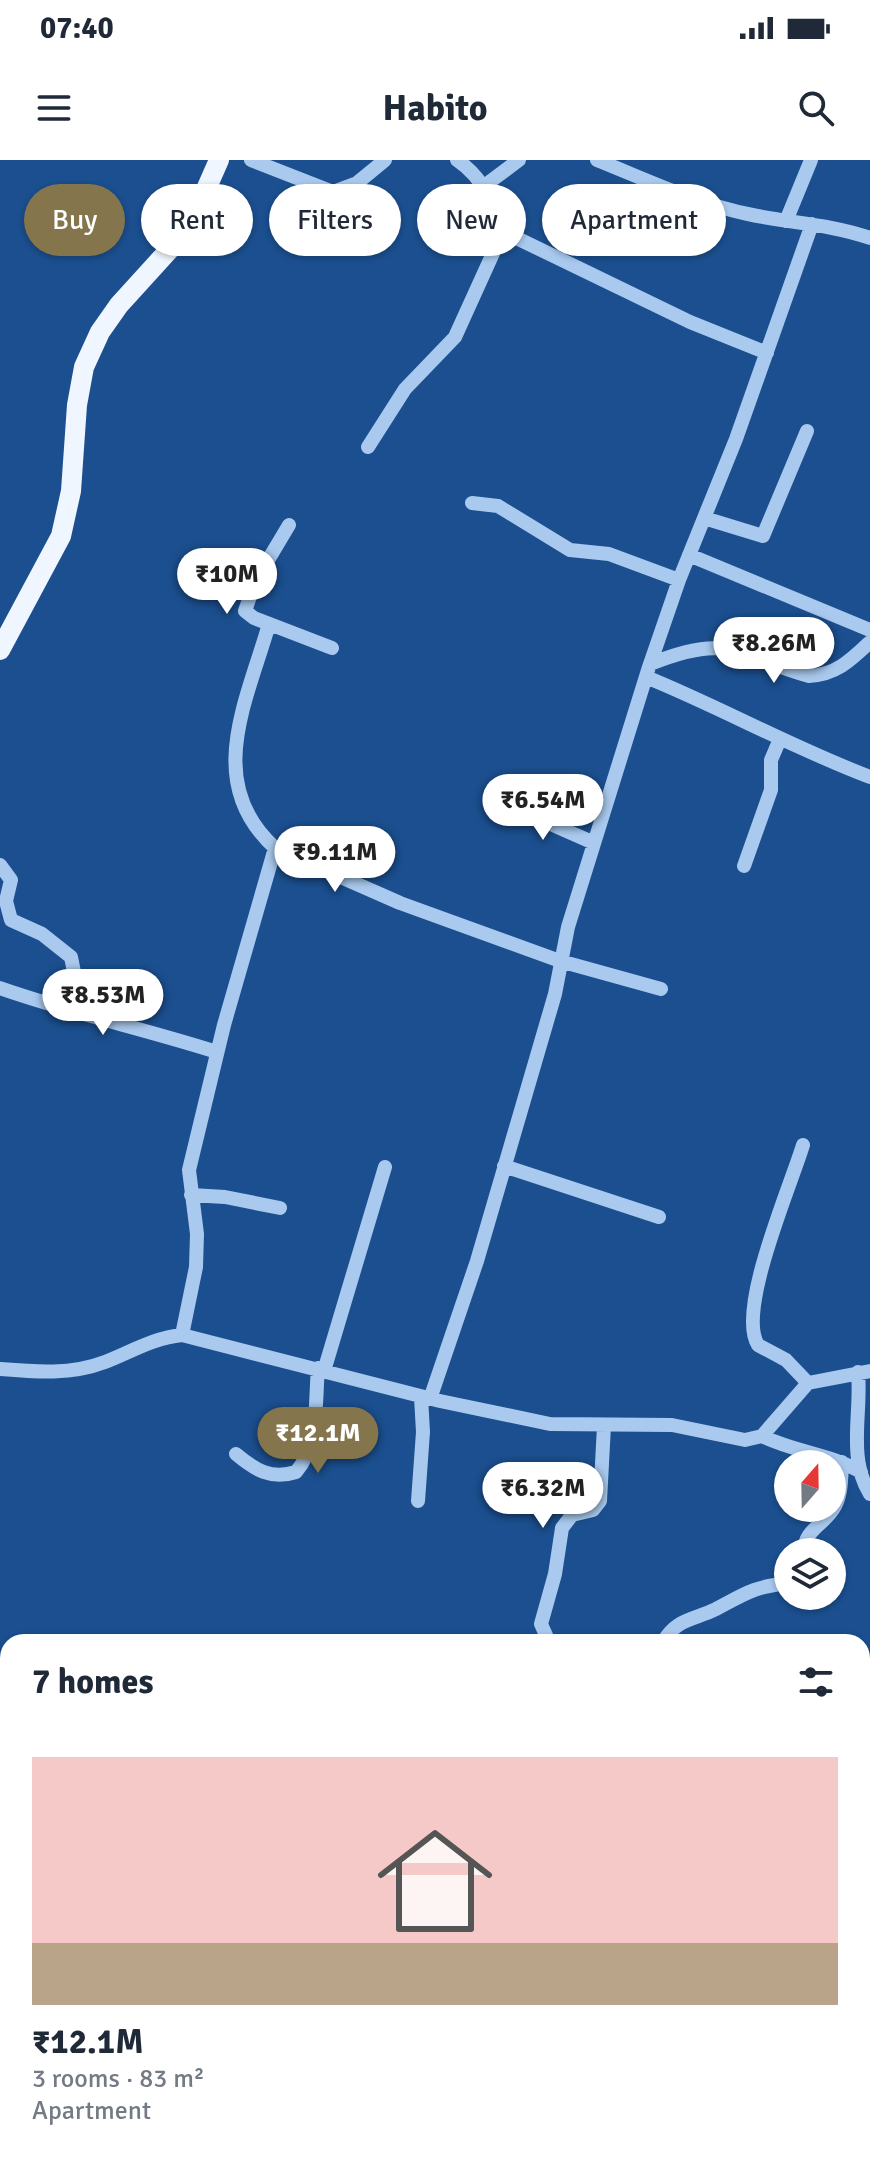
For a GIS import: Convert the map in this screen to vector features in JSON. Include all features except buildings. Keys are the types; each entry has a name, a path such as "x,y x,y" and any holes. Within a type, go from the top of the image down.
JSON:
{"main road":[{"path":"0,650 61,536 71,491 77,405 84,367 100,332 119,305 189,228 219,160"}],"street":[{"path":"251,160 333,192 357,183 385,160"},
{"path":"457,160 482,184"},
{"path":"487,184 519,160"},
{"path":"597,160 617,164 697,200 870,238"},
{"path":"786,221 811,160"},
{"path":"418,1501 425,1398 504,1166 555,994 560,961 594,843 679,580 767,353 812,224"},
{"path":"526,243 690,322 767,353"},
{"path":"368,447 405,389 455,337 467,316 490,256"},
{"path":"704,518 758,536 766,533 807,431"},
{"path":"472,503 498,506 570,550 609,554 679,580"},
{"path":"289,525 246,601 245,611 269,624 332,648"},
{"path":"689,555 870,630"},
{"path":"269,624 234,742 240,796 262,836 275,848 400,903 560,961 661,989"},
{"path":"648,670 691,650 717,646 735,648 809,676 822,675 845,665 870,642"},
{"path":"648,670 780,739 870,777"},
{"path":"744,866 771,790 771,760 780,739"},
{"path":"508,805 594,843"},
{"path":"182,1335 196,1267 197,1234 189,1170 217,1052 275,848"},
{"path":"0,865 11,880 6,901 11,920 42,934 71,957 75,977 67,1009"},
{"path":"0,988 217,1052"},
{"path":"803,1145 768,1246 753,1329 758,1345 786,1360 808,1383"},
{"path":"504,1166 659,1217"},
{"path":"236,1454 257,1471 270,1475 296,1472 305,1462 313,1433 321,1370 385,1167"},
{"path":"191,1195 225,1197 280,1208"},
{"path":"0,1369 45,1372 84,1369 149,1342 182,1335 425,1398 550,1424 672,1425 745,1440 762,1436 805,1450"},
{"path":"762,1436 808,1383 864,1372 856,1457 870,1494"},
{"path":"546,1634 541,1619 555,1574 562,1528 572,1515 593,1510 600,1501 604,1426"},
{"path":"846,1464 861,1472"},
{"path":"807,1538 820,1522"},
{"path":"670,1634 681,1621 713,1611 743,1592 774,1586"}]}
